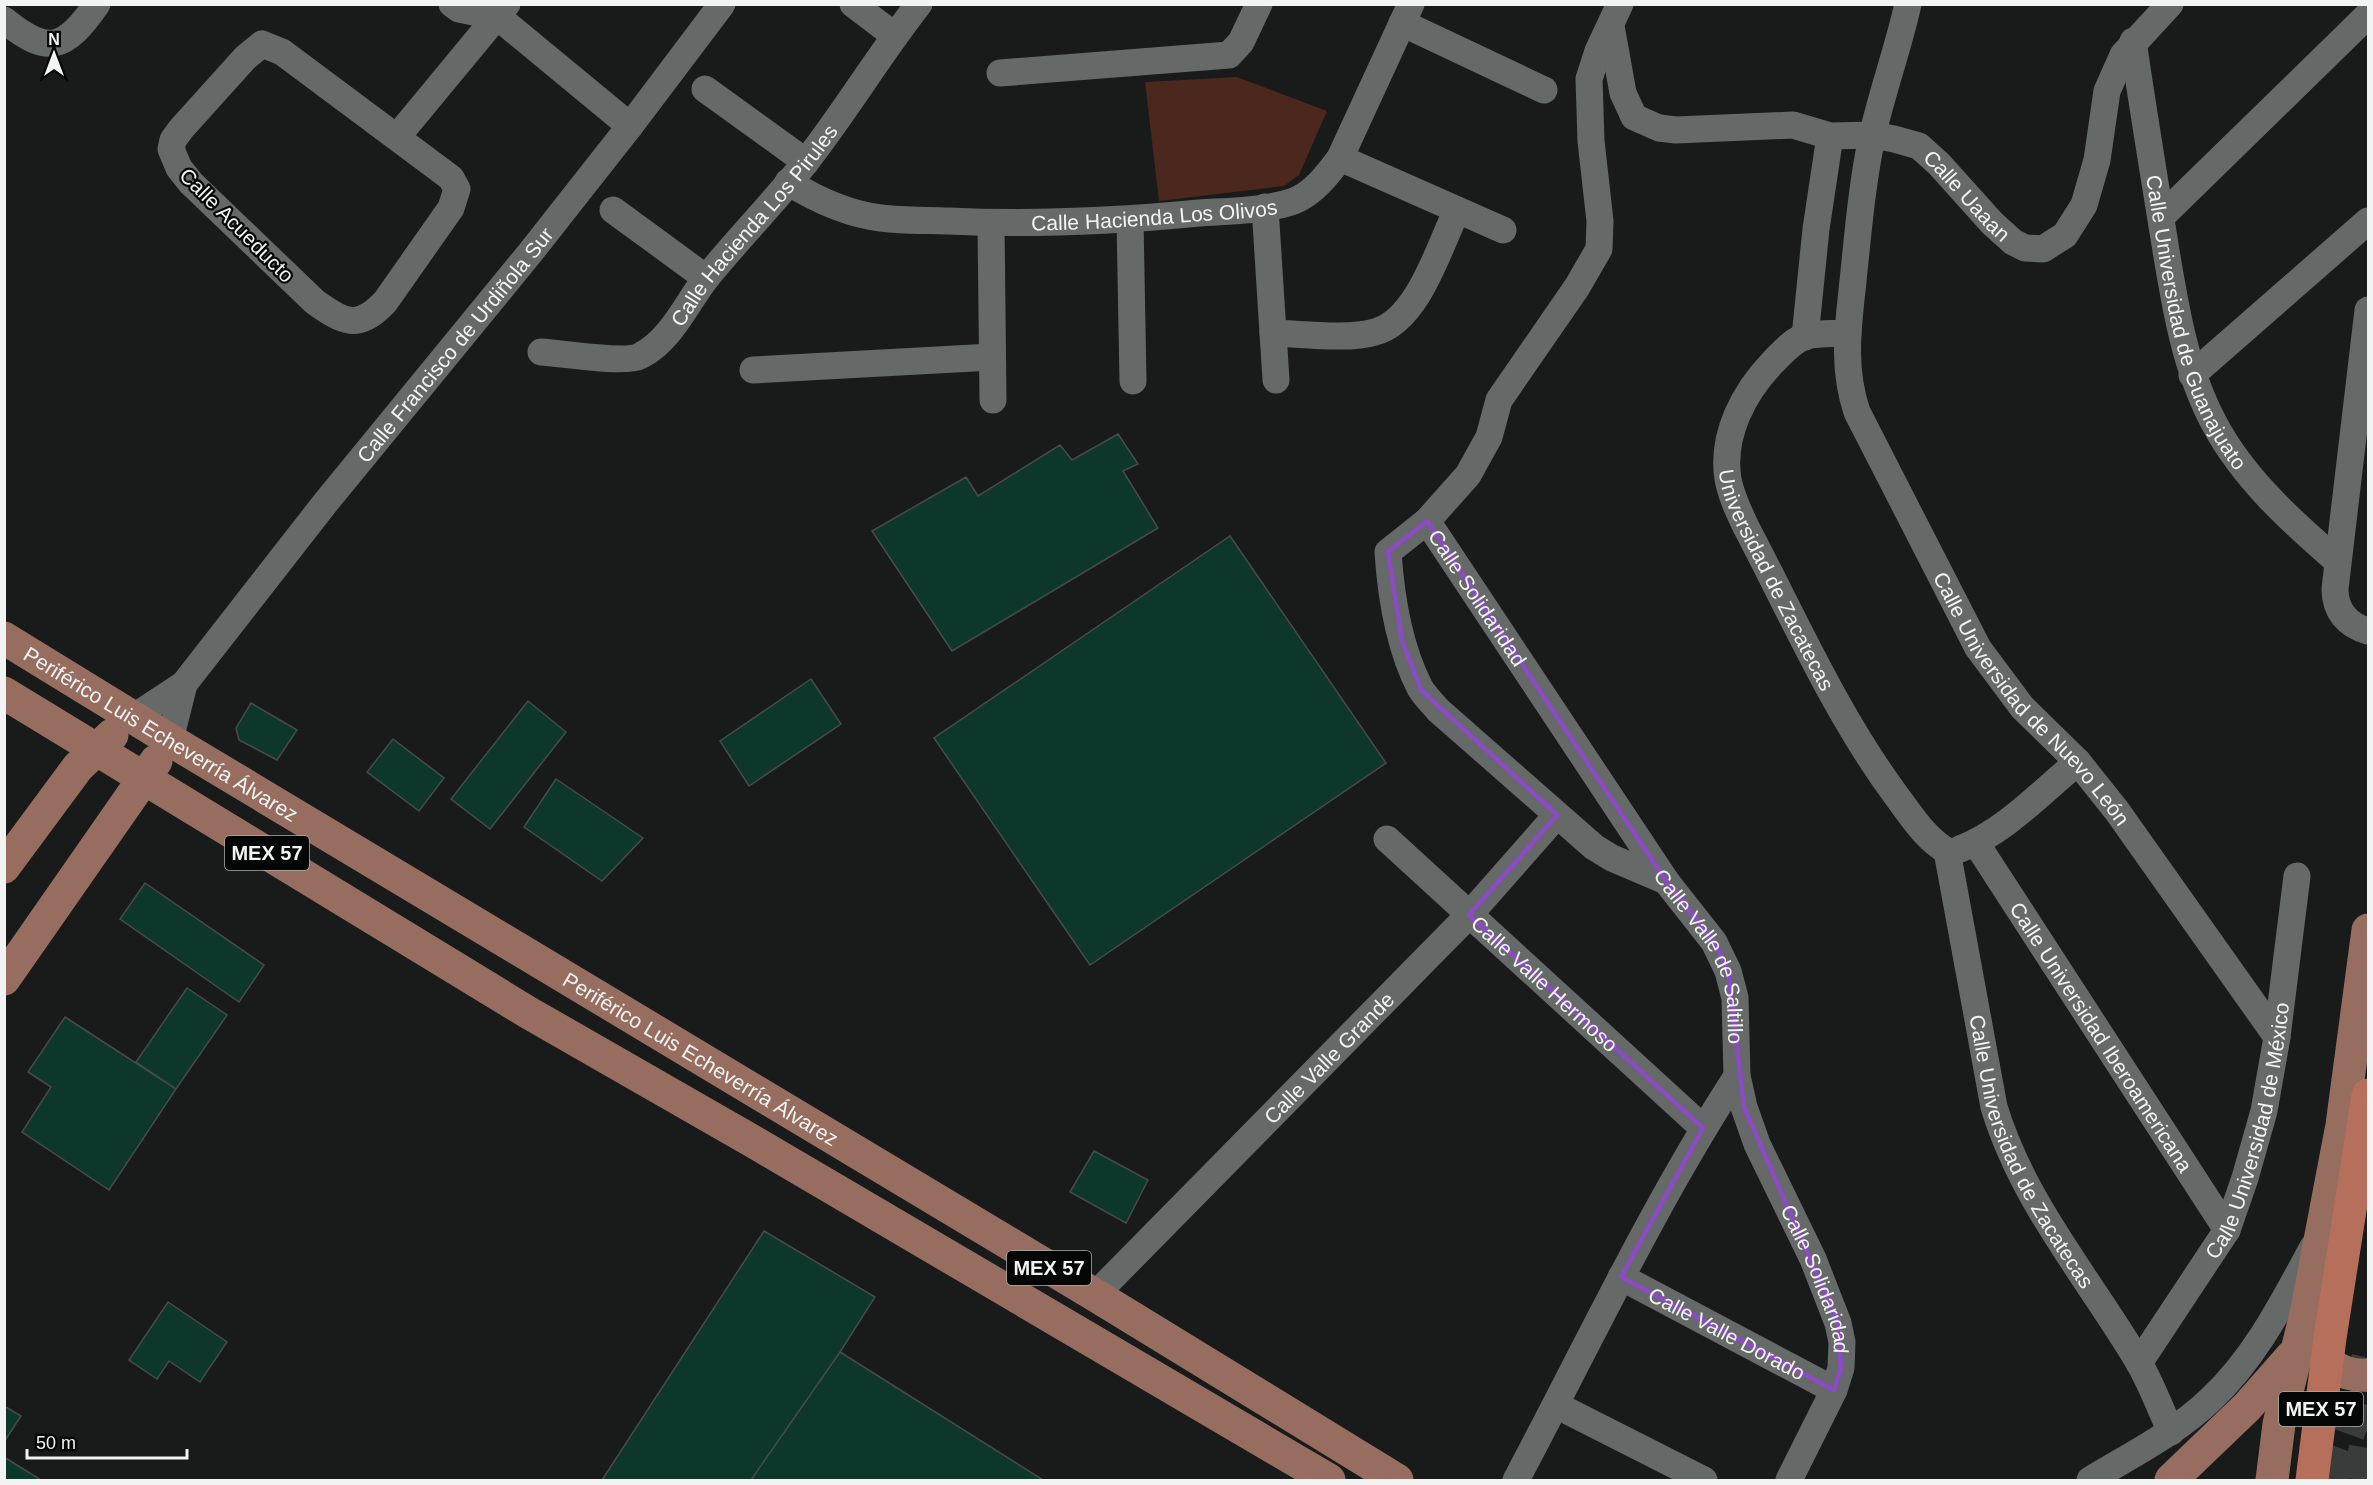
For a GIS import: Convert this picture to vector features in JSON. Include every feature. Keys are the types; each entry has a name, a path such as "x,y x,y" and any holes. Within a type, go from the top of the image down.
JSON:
{"highway":[{"name":"MEX 57","path":"2312,1480 2330,1338 2368,1095"}],"main road":[{"name":"Periférico Luis Echeverría Álvarez","path":"4,638 170,741 1095,1295 1397,1480"},
{"name":"Periférico Luis Echeverría Álvarez","path":"4,693 529,1013 754,1142 1329,1480"},
{"path":"4,867 78,767 95,749 134,717"},
{"path":"4,979 170,741"},
{"path":"2272,1480 2279,1424 2306,1314 2342,1125 2368,930"},
{"path":"529,1013 570,999 603,999"},
{"path":"2306,1314 2320,1354 2337,1368 2358,1376 2368,1375"},
{"path":"2304,1480 2310,1434 2306,1314"},
{"path":"2171,1480 2247,1407 2295,1352"}],"street":[{"path":"4,20 30,39 44,45 57,43 72,35 97,4"},
{"path":"453,4 459,9 497,9 630,126"},
{"name":"Calle Francisco de Urdiñola Sur","path":"134,717 184,684 326,502 530,253 722,4"},
{"path":"853,4 895,36"},
{"name":"Calle Hacienda Los Pirules","path":"541,352 613,358 639,357 653,347 671,329 706,278 806,162 919,4"},
{"path":"1000,73 1229,55 1241,42 1259,4"},
{"name":"Calle Universidad de Nuevo León","path":"1908,4 1873,135 1864,183 1848,333 1847,377 1857,412 1978,648 2022,707 2078,762 2117,811 2277,1037"},
{"name":"Calle Uaaan","path":"1615,15 1623,93 1634,117 1659,128 1676,130 1793,125 1830,136 1873,135 1919,146 1940,164 2003,235 2025,248 2043,249 2065,235 2084,205 2097,160 2107,91 2123,55 2133,41 2170,4"},
{"path":"397,137 497,9"},
{"path":"1407,14 1544,90"},
{"name":"Calle Hacienda Los Olivos","path":"788,183 817,200 848,211 881,218 991,223 1130,220 1265,207 1295,200 1309,192 1340,158 1407,14"},
{"name":"Calle Solidaridad","path":"1615,15 1598,51 1589,79 1591,141 1600,221 1599,249 1590,267 1499,400 1489,437 1468,475 1427,521 1666,881"},
{"path":"2161,217 2368,15"},
{"name":"Calle Universidad de Guanajuato","path":"2133,41 2176,303 2192,375 2214,424 2248,474 2288,519 2337,561"},
{"name":"Calle Acueducto","path":"262,44 282,52 397,137 451,177 458,189 457,196 385,302 374,314 363,320 349,322 335,316 315,302 191,183 174,159 171,149 173,140 181,129 245,58 262,44"},
{"path":"705,89 806,162"},
{"path":"1830,136 1816,228 1805,337 1848,333"},
{"path":"1340,158 1503,230"},
{"path":"1265,207 1276,380"},
{"path":"613,210 706,278"},
{"path":"1274,333 1374,333 1392,325 1410,308 1457,210"},
{"path":"1130,220 1132,381"},
{"path":"2192,375 2368,221"},
{"path":"991,223 993,400"},
{"path":"2368,310 2335,589 2335,601 2339,613 2349,622 2368,631"},
{"name":"Universidad de Zacatecas","path":"1805,337 1787,348 1764,372 1744,400 1732,427 1727,453 1728,479 1746,527 1832,694 1872,763 1919,827 1936,845 1947,851"},
{"path":"753,370 992,357"},
{"name":"Calle Valle de Saltillo","path":"1427,521 1388,552 1392,590 1402,641 1421,690 1438,710 1594,847 1612,858 1666,881 1714,942 1728,971 1735,998 1737,1076 1703,1128 1621,1277 1516,1480"},
{"name":"Calle Francisco de Urdiñola Sur","path":"170,741 184,684"},
{"path":"1947,851 1976,843 2001,826 2078,762"},
{"name":"Calle Valle Grande","path":"1095,1295 1469,915 1557,815"},
{"name":"Calle Valle Hermoso","path":"1387,839 1703,1128"},
{"name":"Calle Universidad Iberoamericana","path":"1976,843 2227,1230"},
{"name":"Calle Universidad de Zacatecas","path":"1947,851 1994,1107 2004,1141 2033,1199 2139,1363 2171,1432"},
{"name":"Calle Universidad de México","path":"2139,1363 2227,1230 2245,1178 2264,1111 2277,1037 2297,876"},
{"name":"Calle Solidaridad","path":"1737,1076 1744,1107 1757,1144 1808,1248 1838,1323 1842,1342 1841,1368 1834,1390 1789,1480"},
{"path":"2090,1480 2171,1432 2211,1399 2243,1363 2275,1317 2321,1233"},
{"name":"Calle Valle Dorado","path":"1621,1277 1834,1390"},
{"path":"1556,1405 1704,1480"}],"highlighted area":[{"path":"1427,521 1666,881 1714,942 1728,971 1744,1107 1838,1323 1841,1368 1834,1390 1621,1277 1703,1128 1469,915 1557,815 1421,690 1402,641 1388,552"}],"shaded area":[{"path":"1237,77 1327,111 1299,175 1284,186 1159,201 1145,82"}],"building":[{"path":"1118,434 1138,464 1123,471 1158,528 952,651 872,531 966,477 978,496 1060,445 1072,460"},
{"path":"1230,536 1386,763 1090,965 934,738"},
{"path":"811,679 841,724 749,786 720,741"},
{"path":"528,701 566,732 490,829 451,799"},
{"path":"251,703 297,730 277,760 239,740 236,728"},
{"path":"393,739 444,778 419,811 367,772"},
{"path":"556,779 643,838 602,881 524,827"},
{"path":"145,883 264,965 239,1002 120,919"},
{"path":"187,988 227,1015 176,1089 136,1062"},
{"path":"65,1017 176,1089 109,1190 22,1132 51,1087 28,1072"},
{"path":"1094,1151 1148,1180 1126,1223 1070,1192"},
{"path":"764,1231 875,1297 840,1352 1043,1480 602,1480"},
{"path":"168,1302 227,1342 200,1382 169,1361 157,1379 129,1360"},
{"path":"840,1352 1043,1480 751,1480"},
{"path":"4,1406 21,1416 4,1442"},
{"path":"4,1457 20,1467 41,1480 4,1480"}],"tunnel":[{"path":"2331,1480 2353,1420 2368,1358"},
{"path":"2360,1480 2368,1430"}]}
